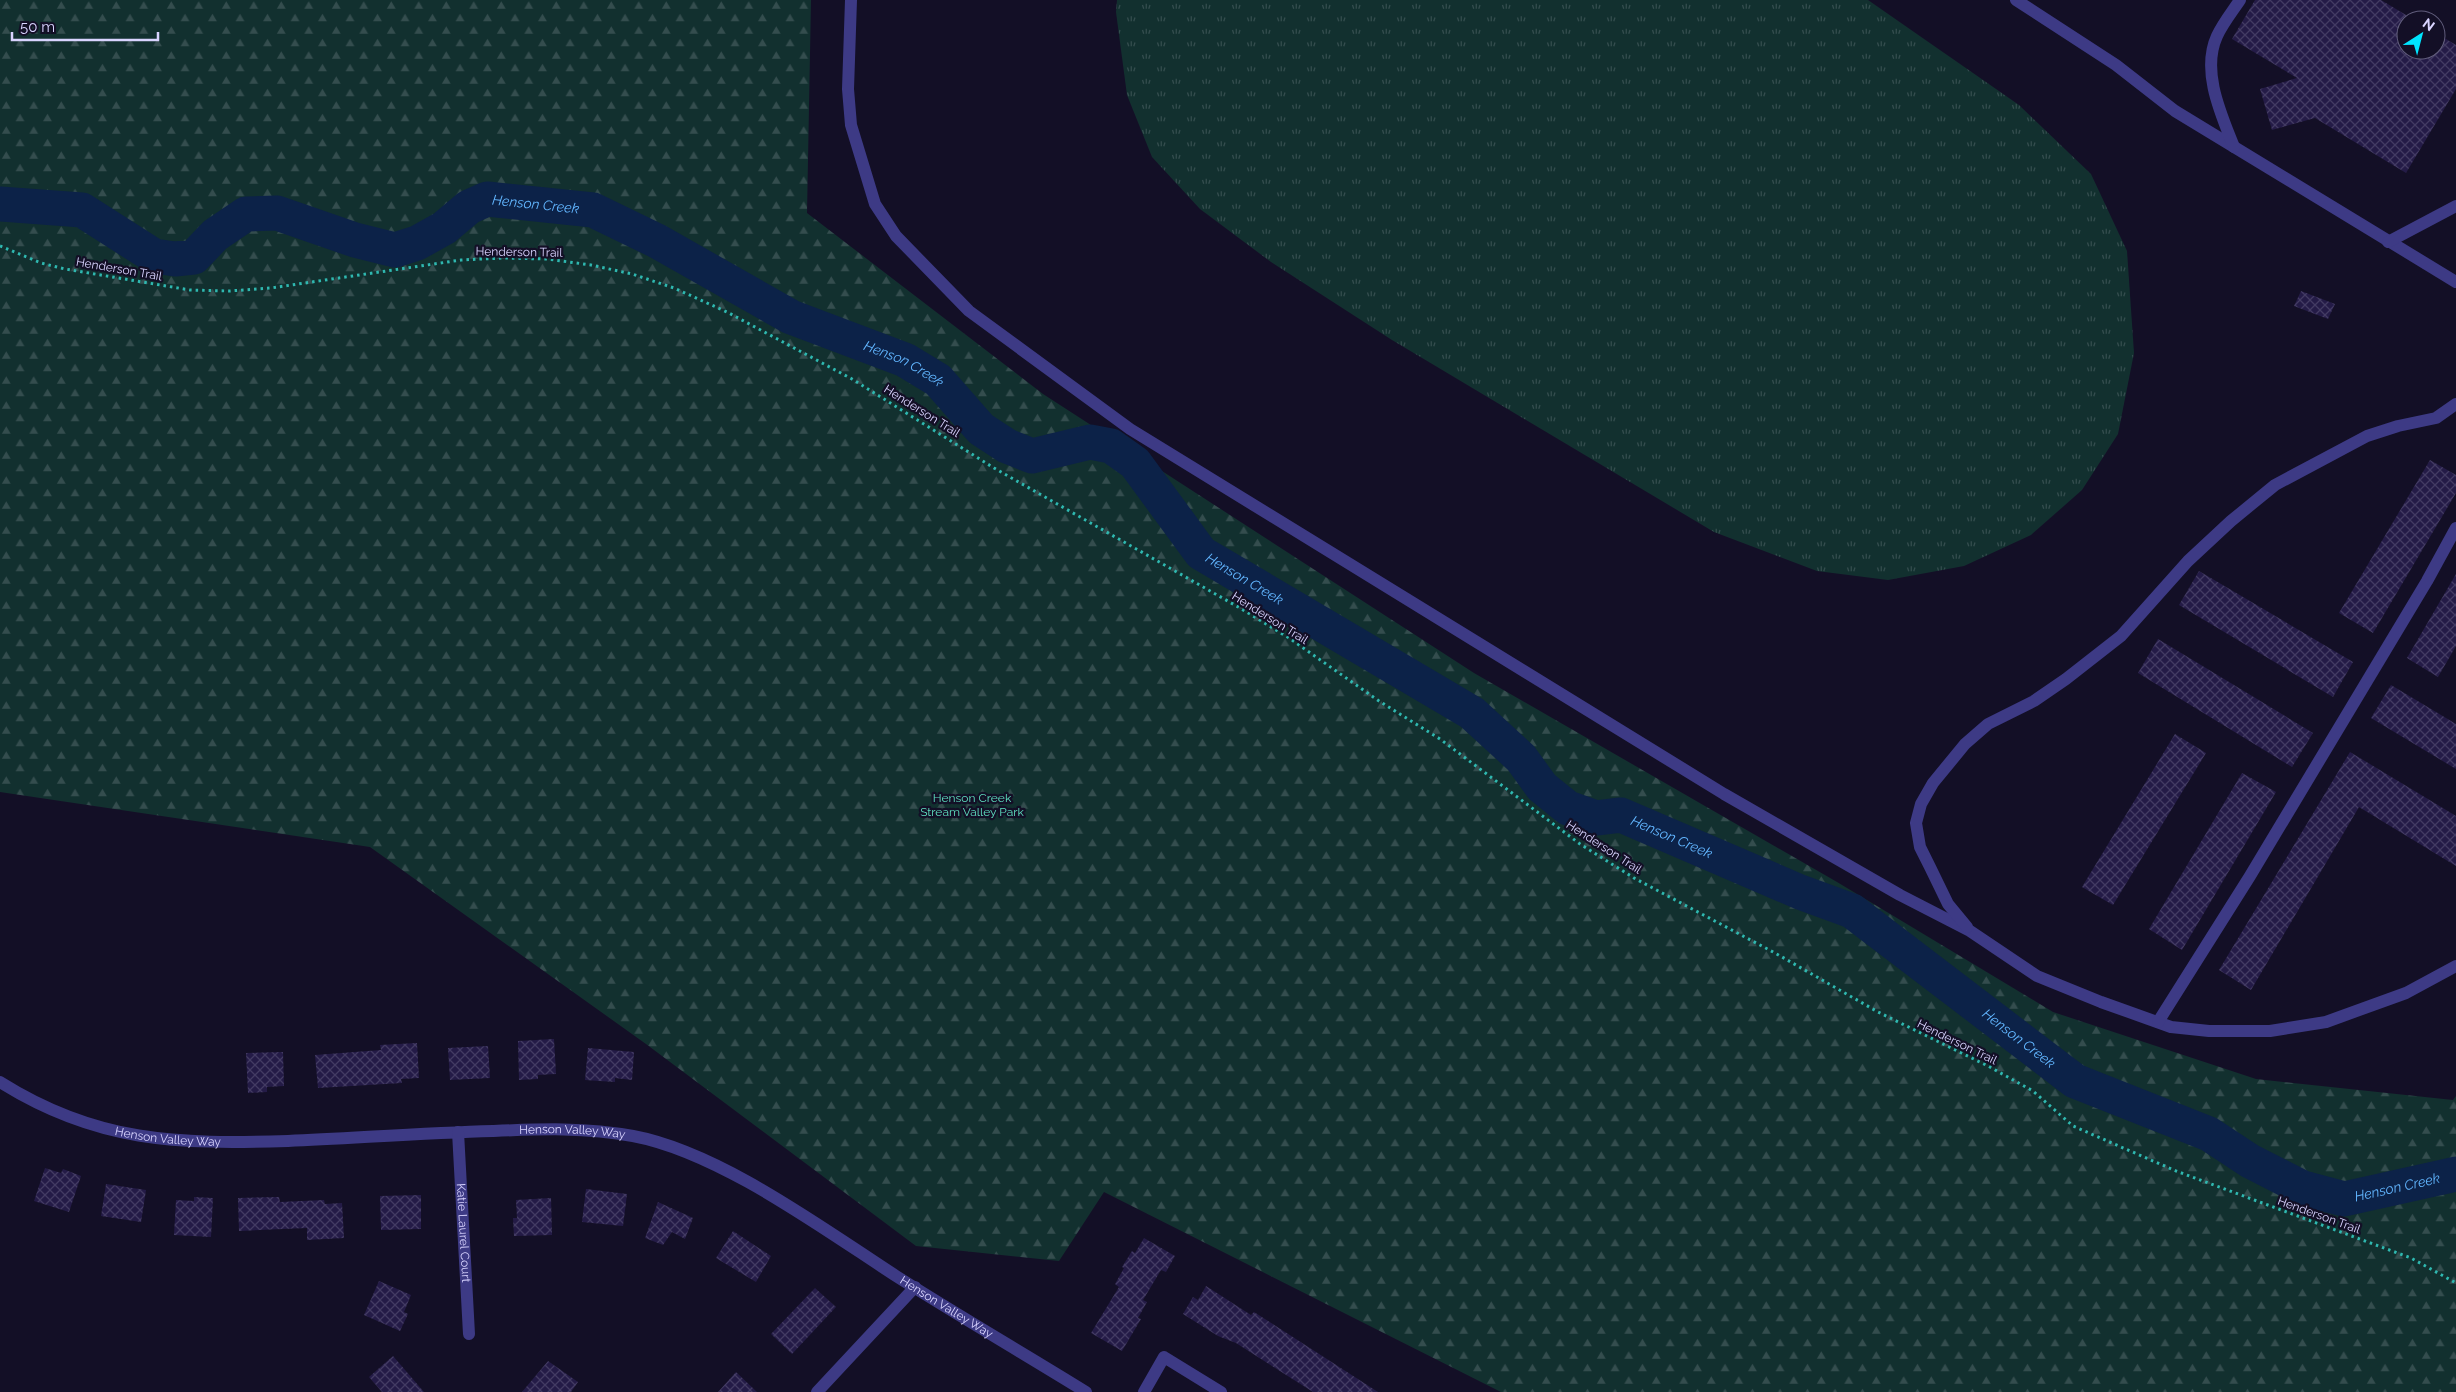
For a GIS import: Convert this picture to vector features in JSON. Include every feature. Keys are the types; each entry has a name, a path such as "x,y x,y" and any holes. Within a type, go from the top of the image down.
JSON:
{"street":[{"path":"851,0 848,89 851,125 875,204 896,236 969,310 1138,434 1724,794 1900,895 1970,931 2037,976 2101,1002 2172,1026 2209,1032 2270,1030 2326,1022 2406,994 2456,966"},
{"path":"2016,0 2116,65 2176,111 2456,282"},
{"path":"2234,147 2220,111 2213,80 2213,55 2217,37 2240,0"},
{"path":"2388,242 2456,206"},
{"path":"2436,418 2456,404"},
{"path":"1970,931 1948,904 1920,847 1916,823 1921,804 1933,783 1965,744 1988,724 2034,700 2101,653 2121,636 2188,561 2231,521 2275,485 2367,436 2398,426 2456,415"},
{"path":"2158,1022 2255,868 2422,589 2456,528"},
{"name":"Henson Valley Way","path":"0,1082 40,1106 72,1119 128,1134 167,1141 230,1142 363,1138 566,1128 634,1136 657,1142 735,1176 1086,1392"},
{"name":"Katie Laurel Court","path":"458,1132 469,1334"},
{"path":"817,1392 915,1287"},
{"path":"1144,1392 1164,1357 1221,1392"}],"path":[{"name":"Henderson Trail","path":"0,246 41,263 57,267 190,290 229,292 271,288 460,260 503,258 591,265 632,274 674,288 727,312 852,379 935,429 994,468 1240,608 1289,638 1379,701 1440,739 1580,844 1634,878 1775,953 1878,1012 1988,1066 2033,1091 2073,1126 2176,1171 2411,1258 2456,1283"}],"green space":[{"name":"Henson Creek Stream Valley Park","path":"0,0 811,0 807,213 1043,394 1474,673 1837,882 2053,1012 2256,1079 2453,1100 2456,1096 2456,1392 1501,1392 1104,1192 1059,1261 916,1246 646,1044 370,847 0,792"},
{"path":"1117,0 1868,0 2019,105 2091,174 2127,251 2134,353 2118,434 2082,490 2031,535 1964,566 1888,580 1817,571 1714,532 1392,340 1271,262 1200,209 1152,157 1127,95 1116,12"}],"building":[{"path":"2255,0 2381,0 2398,10 2396,10 2396,60 2446,60 2446,39 2456,45 2456,89 2406,173 2315,118 2272,130 2260,89 2297,78 2232,39"},
{"path":"2301,291 2335,304 2328,319 2294,306"},
{"path":"2430,460 2456,475 2456,493 2373,633 2339,613"},
{"path":"2199,571 2353,662 2333,697 2179,605"},
{"path":"2456,574 2456,646 2438,677 2407,658"},
{"path":"2158,639 2313,733 2292,767 2138,673"},
{"path":"2391,685 2456,724 2456,769 2371,718"},
{"path":"2175,734 2206,753 2113,905 2082,887"},
{"path":"2350,752 2456,816 2456,866 2359,807 2251,990 2219,970"},
{"path":"2242,773 2276,792 2182,950 2149,929"},
{"path":"554,1039 556,1074 538,1075 538,1079 519,1080 518,1041"},
{"path":"417,1043 419,1078 401,1079 402,1083 318,1088 315,1055 381,1050 380,1045"},
{"path":"488,1046 490,1078 450,1080 448,1048"},
{"path":"588,1048 634,1052 632,1080 615,1078 615,1082 585,1080"},
{"path":"283,1052 284,1086 267,1087 267,1092 248,1093 246,1053"},
{"path":"45,1168 61,1173 63,1169 81,1176 69,1212 34,1201"},
{"path":"106,1184 146,1190 141,1222 101,1216"},
{"path":"586,1189 627,1194 623,1226 582,1222"},
{"path":"421,1195 421,1229 381,1230 380,1196"},
{"path":"194,1197 213,1198 211,1237 174,1235 176,1200 194,1201"},
{"path":"279,1197 280,1202 324,1200 325,1204 342,1203 344,1238 307,1240 307,1228 239,1231 238,1198"},
{"path":"551,1198 552,1235 514,1236 513,1218 517,1218 516,1200"},
{"path":"658,1202 693,1218 685,1239 672,1232 663,1245 645,1238"},
{"path":"733,1231 771,1256 756,1282 716,1258"},
{"path":"1144,1238 1175,1256 1166,1272 1161,1270 1143,1300 1147,1302 1138,1318 1141,1319 1122,1351 1091,1333 1119,1287 1115,1284 1124,1268 1122,1267 1132,1251 1135,1253"},
{"path":"379,1281 411,1295 404,1312 408,1314 400,1331 364,1315"},
{"path":"1206,1286 1251,1315 1254,1312 1378,1392 1313,1392 1236,1343 1218,1336 1183,1314 1193,1297 1198,1300"},
{"path":"815,1288 836,1307 792,1354 771,1334"},
{"path":"393,1356 424,1392 382,1392 369,1377"},
{"path":"548,1361 578,1382 571,1392 522,1392"},
{"path":"736,1372 757,1392 718,1392"}],"waterway":[{"name":"Henson Creek","path":"0,204 82,210 154,256 175,259 194,257 215,235 246,214 277,213 355,240 395,250 417,243 444,228 469,207 487,199 593,210 657,241 791,317 905,360 938,380 981,429 1007,446 1032,456 1090,442 1111,446 1135,463 1201,553 1472,713 1521,758 1542,787 1568,808 1596,818 1621,815 1800,892 1852,911 2075,1081 2209,1134 2250,1161 2303,1188 2344,1199 2456,1174"}]}
